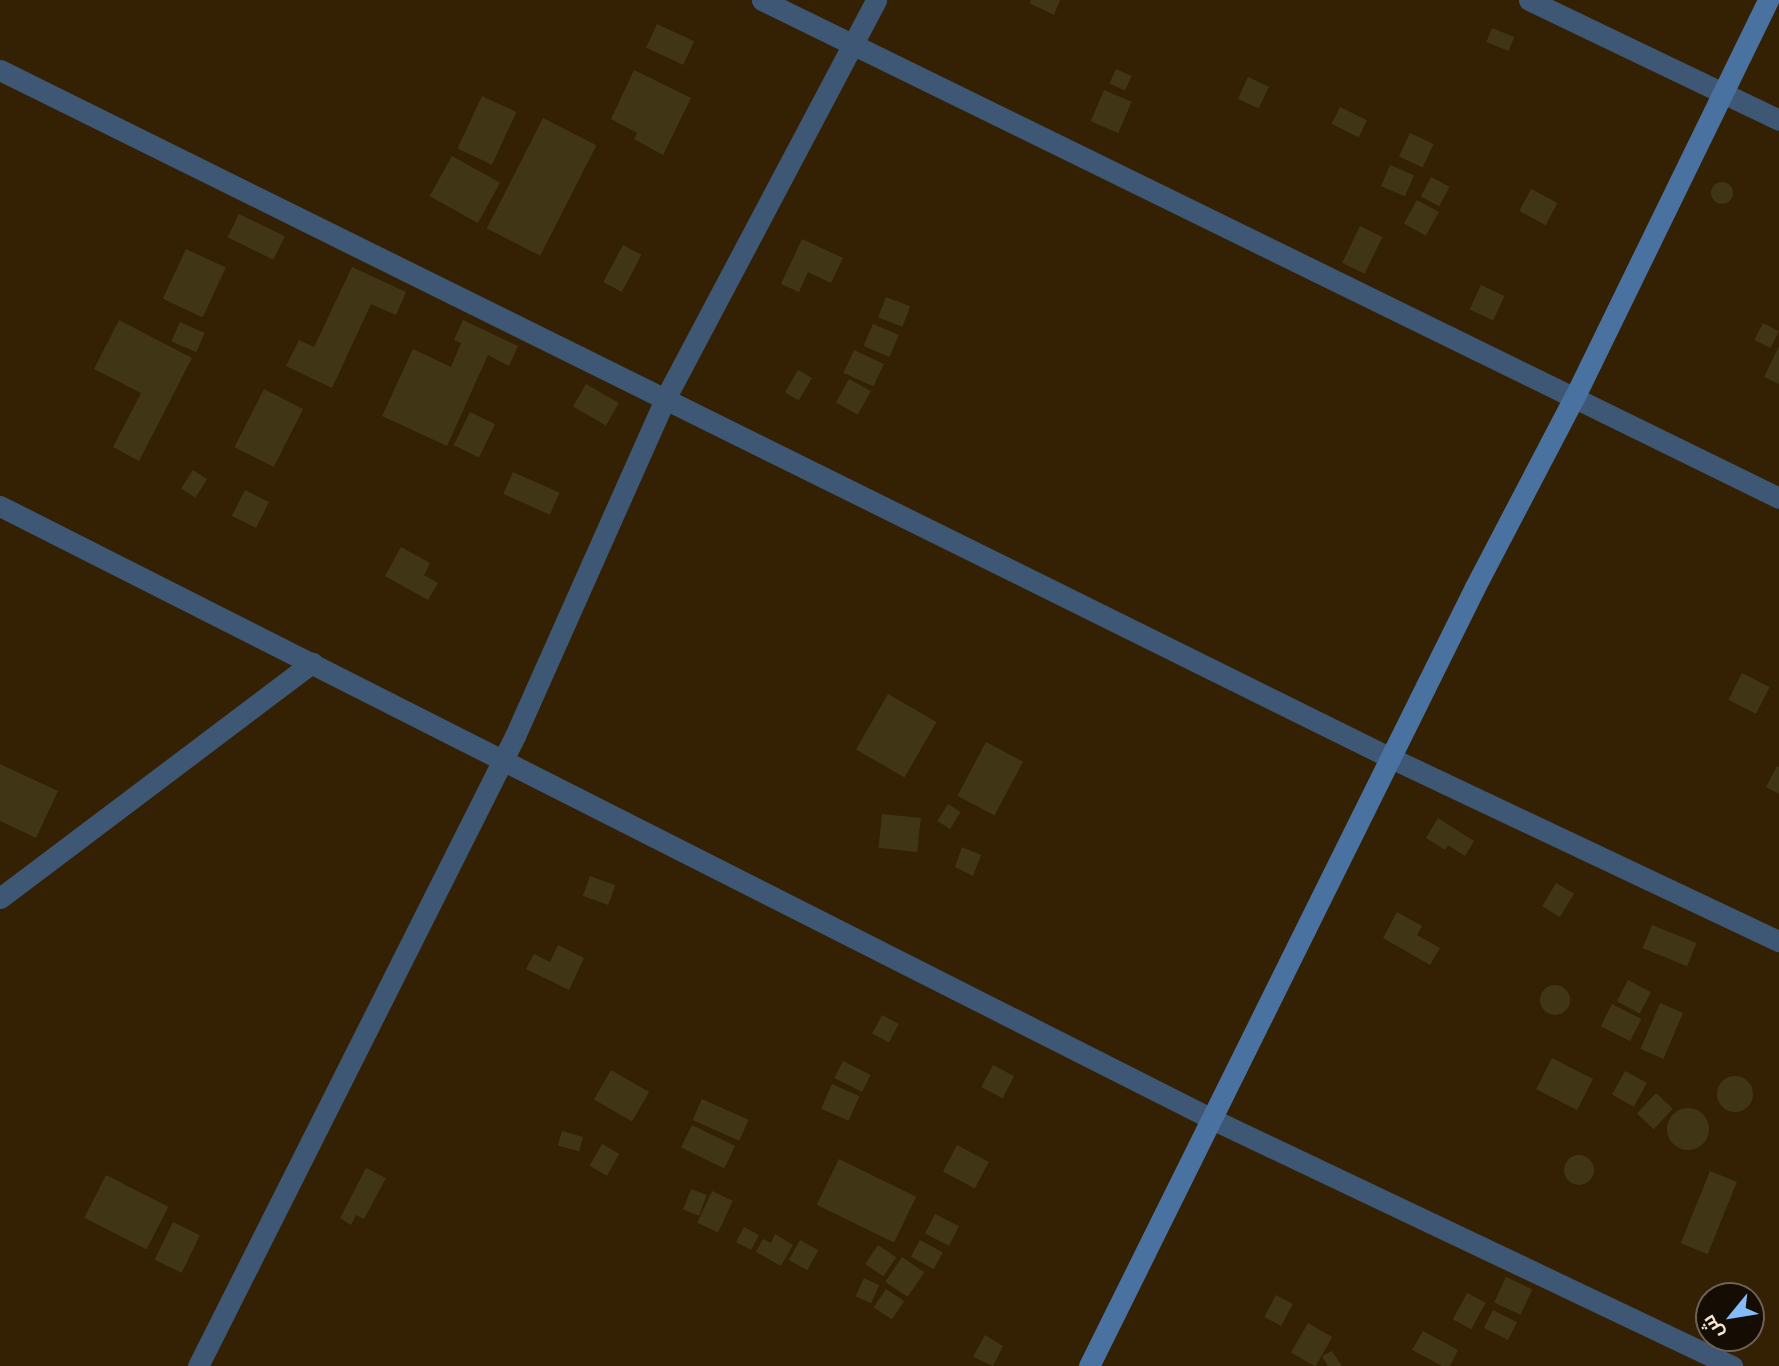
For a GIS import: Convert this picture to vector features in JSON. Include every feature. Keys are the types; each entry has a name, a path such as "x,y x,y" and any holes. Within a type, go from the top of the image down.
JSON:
{"main road":[{"path":"1089,1366 1475,587 1575,396 1768,0"}],"street":[{"path":"762,0 1779,498"},
{"path":"198,1366 503,761 665,399 876,0"},
{"path":"1528,0 1779,120"},
{"path":"0,70 1391,758 1779,941"},
{"path":"0,506 1212,1119 1732,1366"},
{"path":"0,898 312,663"}],"building":[{"path":"1031,0 1060,0 1054,15 1029,3"},
{"path":"657,24 694,41 683,65 646,48"},
{"path":"1492,28 1514,37 1509,51 1486,42"},
{"path":"1116,69 1132,76 1125,91 1109,84"},
{"path":"634,70 691,98 663,155 634,139 637,133 611,119"},
{"path":"1248,77 1269,87 1259,108 1238,99"},
{"path":"1104,90 1132,102 1118,133 1091,121"},
{"path":"482,96 516,112 492,165 457,149"},
{"path":"1340,107 1367,120 1359,137 1332,124"},
{"path":"543,118 596,145 540,256 487,228"},
{"path":"1410,133 1434,144 1423,168 1399,157"},
{"path":"452,156 500,183 478,223 430,196"},
{"path":"1390,165 1414,175 1405,196 1381,186"},
{"path":"1431,177 1450,187 1439,206 1421,196"},
{"path":"1722,182 1730,185 1733,193 1730,201 1722,204 1714,201 1711,193 1714,185"},
{"path":"1531,189 1557,203 1546,225 1519,211"},
{"path":"1417,200 1439,212 1426,236 1404,224"},
{"path":"239,214 285,236 273,260 228,237"},
{"path":"1360,226 1382,237 1364,274 1342,263"},
{"path":"802,239 843,258 831,283 808,272 799,292 781,284"},
{"path":"623,245 642,255 622,292 603,282"},
{"path":"186,249 226,268 203,317 163,299"},
{"path":"352,267 406,292 396,315 371,304 332,388 286,366 299,340 314,347"},
{"path":"1481,285 1505,296 1493,320 1470,309"},
{"path":"886,297 910,306 902,327 878,318"},
{"path":"119,320 192,358 139,461 113,447 141,393 94,369"},
{"path":"463,320 518,346 509,366 488,355 447,446 382,416 413,349 451,367 461,343 454,340"},
{"path":"180,322 205,333 196,352 171,341"},
{"path":"1763,323 1779,331 1770,348 1754,340"},
{"path":"873,324 899,335 889,357 864,346"},
{"path":"1779,346 1779,384 1764,377"},
{"path":"854,350 884,364 873,387 843,373"},
{"path":"798,370 812,378 799,401 785,393"},
{"path":"849,379 871,391 858,415 836,403"},
{"path":"586,384 619,403 606,426 573,407"},
{"path":"264,389 303,409 274,467 234,447"},
{"path":"470,412 495,424 479,458 454,445"},
{"path":"193,470 207,479 195,498 181,488"},
{"path":"513,472 560,493 550,515 503,494"},
{"path":"245,490 269,502 256,528 232,516"},
{"path":"401,547 430,563 424,575 438,583 428,600 385,576"},
{"path":"1742,673 1770,687 1756,714 1728,700"},
{"path":"888,694 936,722 904,777 856,749"},
{"path":"986,742 1023,762 994,816 957,796"},
{"path":"0,764 58,791 36,838 0,821"},
{"path":"1777,766 1779,767 1779,794 1766,787"},
{"path":"948,804 961,812 950,829 937,821"},
{"path":"882,814 921,818 917,852 878,848"},
{"path":"1438,818 1474,841 1465,856 1448,845 1445,850 1426,838"},
{"path":"962,847 981,855 973,876 955,867"},
{"path":"590,876 615,885 608,905 583,896"},
{"path":"1556,883 1574,894 1560,917 1542,906"},
{"path":"1397,912 1422,926 1417,935 1440,948 1430,965 1383,938"},
{"path":"1652,925 1697,943 1687,966 1643,948"},
{"path":"558,945 584,958 569,990 526,969 534,954 550,962"},
{"path":"1628,980 1651,992 1640,1013 1617,1001"},
{"path":"1555,985 1566,989 1570,1000 1566,1011 1555,1015 1544,1011 1540,1000 1544,989"},
{"path":"1660,1003 1683,1013 1663,1059 1640,1049"},
{"path":"1612,1004 1641,1019 1630,1041 1601,1026"},
{"path":"882,1015 899,1024 889,1042 872,1034"},
{"path":"1552,1058 1593,1079 1577,1110 1536,1089"},
{"path":"843,1061 871,1075 862,1092 834,1078"},
{"path":"993,1065 1014,1076 1002,1098 981,1087"},
{"path":"611,1070 649,1092 632,1121 594,1099"},
{"path":"1625,1071 1647,1083 1634,1107 1612,1095"},
{"path":"1735,1076 1748,1081 1753,1094 1748,1107 1735,1112 1722,1107 1717,1094 1722,1081"},
{"path":"832,1084 859,1096 848,1121 821,1109"},
{"path":"1656,1093 1673,1109 1654,1129 1637,1113"},
{"path":"702,1099 749,1120 739,1141 693,1120"},
{"path":"1688,1108 1703,1114 1709,1129 1703,1144 1688,1150 1673,1144 1667,1129 1673,1114"},
{"path":"692,1125 735,1146 724,1169 681,1147"},
{"path":"562,1131 583,1137 579,1151 558,1145"},
{"path":"602,1144 619,1154 607,1176 590,1166"},
{"path":"957,1145 989,1162 975,1188 943,1171"},
{"path":"1579,1155 1590,1159 1594,1170 1590,1181 1579,1185 1568,1181 1564,1170 1568,1159"},
{"path":"839,1159 916,1197 894,1243 817,1205"},
{"path":"366,1168 386,1178 364,1219 356,1215 351,1225 340,1218"},
{"path":"1710,1171 1737,1182 1708,1254 1681,1243"},
{"path":"106,1175 168,1207 147,1250 84,1218"},
{"path":"691,1189 707,1195 699,1216 683,1210"},
{"path":"712,1191 733,1201 718,1232 697,1223"},
{"path":"935,1214 959,1226 949,1246 925,1234"},
{"path":"173,1222 200,1235 182,1273 155,1260"},
{"path":"744,1227 759,1235 751,1250 736,1242"},
{"path":"775,1234 793,1245 781,1266 756,1252 763,1239 771,1243"},
{"path":"800,1240 818,1250 807,1270 789,1260"},
{"path":"920,1240 943,1253 934,1269 911,1257"},
{"path":"878,1245 896,1257 883,1276 865,1264"},
{"path":"902,1257 924,1272 908,1297 885,1282"},
{"path":"1506,1277 1532,1289 1520,1315 1494,1302"},
{"path":"864,1278 879,1285 871,1303 856,1296"},
{"path":"886,1289 904,1301 892,1320 874,1307"},
{"path":"1467,1293 1486,1303 1471,1329 1453,1319"},
{"path":"1276,1295 1293,1304 1281,1326 1264,1317"},
{"path":"1493,1310 1517,1322 1508,1340 1484,1328"},
{"path":"1308,1323 1332,1337 1316,1366 1291,1352"},
{"path":"1423,1331 1458,1350 1450,1366 1442,1366 1412,1350"},
{"path":"985,1335 1003,1346 993,1366 973,1357"},
{"path":"1332,1351 1342,1366 1328,1366 1322,1356"}]}
